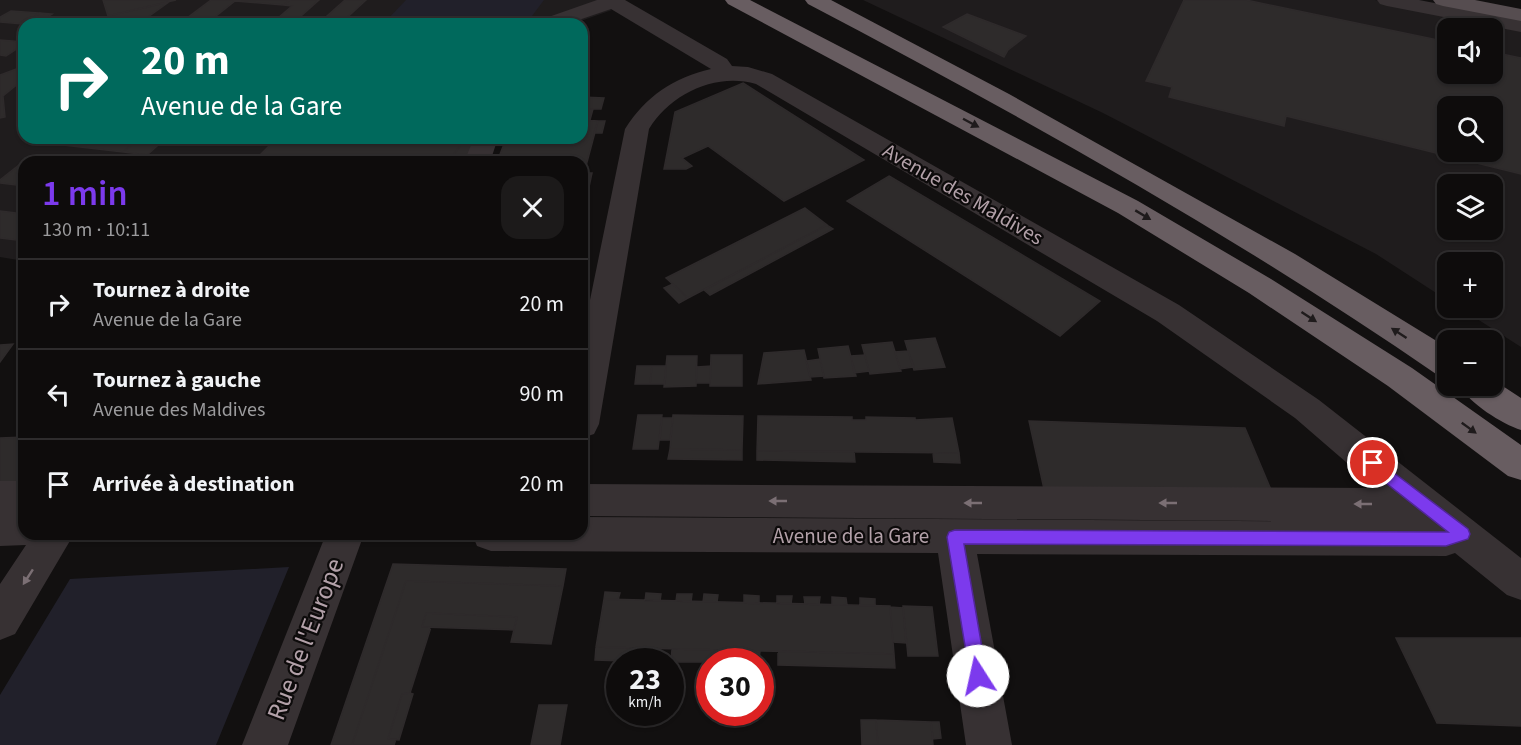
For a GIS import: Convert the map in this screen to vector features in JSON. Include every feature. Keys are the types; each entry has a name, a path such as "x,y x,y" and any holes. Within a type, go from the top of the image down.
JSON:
{"highway":[{"path":"711,0 919,96"},
{"path":"735,0 1128,207 1260,286 1400,377 1521,465"},
{"path":"781,0 1053,134 1227,227"},
{"path":"815,0 1051,125 1325,286 1437,358"},
{"path":"1492,396 1521,416"}],"main road":[{"path":"1443,0 1521,15"}],"street":[{"path":"1388,0 1521,26"},
{"path":"564,18 613,1 719,64 725,72"},
{"name":"Avenue des Maldives","path":"588,392 637,129 643,116 667,94 725,72 742,72 764,79 1168,313 1307,409 1521,582"},
{"path":"0,497 18,497"},
{"path":"588,500 1422,504"},
{"path":"0,529 18,529"},
{"name":"Avenue de la Gare","path":"588,535 1446,539 1462,534"},
{"path":"955,537 989,745"},
{"path":"0,620 52,540"},
{"name":"Rue de l'Europe","path":"265,745 343,540"}],"shaded area":[{"path":"0,0 597,0 612,10 588,18 18,18 18,144 494,144 490,156 18,156 18,260 0,257"},
{"path":"406,0 544,0 530,18 389,18"},
{"path":"863,0 1375,0 1463,18 1437,18 1437,84 1503,84 1503,26 1521,30 1521,347 1503,335 1503,330 1494,330 1476,318 1503,318 1503,252 1437,252 1437,294 1376,254 1103,113"},
{"path":"289,567 216,745 0,745 0,695 70,579"}],"building":[{"path":"103,0 176,0 108,16"},
{"path":"211,0 290,0 283,5 235,1 214,18 187,18"},
{"path":"290,0 319,0 299,18 278,18 292,6 283,5"},
{"path":"345,0 366,0 346,18 325,18"},
{"path":"1184,0 1246,0 1437,40 1437,84 1503,84 1503,54 1521,58 1521,174 1472,162 1503,162 1503,96 1437,96 1437,153 1286,116 1284,126 1169,97 1172,87 1146,81"},
{"path":"169,2 146,18 109,18 108,16"},
{"path":"11,11 40,13 32,18 18,18 18,24 0,22 0,17"},
{"path":"40,13 52,14 46,18 32,18"},
{"path":"967,14 1026,36 1008,50 1004,57 943,27"},
{"path":"0,40 18,42 18,48 6,56 0,55"},
{"path":"18,68 18,84 3,96 5,117 0,118 0,75"},
{"path":"743,83 864,160 784,201 708,146 682,158 692,166 686,169 664,169 675,112"},
{"path":"588,97 604,98 601,109 588,109"},
{"path":"588,109 593,109 590,120 588,120"},
{"path":"588,120 598,121 588,158 588,156 499,156 504,144 588,144"},
{"path":"598,121 605,121 602,133 594,133"},
{"path":"54,144 133,144 123,152"},
{"path":"133,144 159,144 147,155 123,152"},
{"path":"271,144 462,144 452,156 259,156"},
{"path":"462,144 482,144 477,156 452,156"},
{"path":"18,166 18,185 0,183 0,180"},
{"path":"588,173 592,173 589,187"},
{"path":"889,176 1100,301 1060,336 847,201"},
{"path":"805,208 827,225 688,298 666,278"},
{"path":"0,211 18,213 18,240 0,238"},
{"path":"827,225 833,229 710,295 704,290"},
{"path":"673,284 688,298 679,303 664,288"},
{"path":"935,338 945,367 914,370 905,341"},
{"path":"892,342 901,371 870,374 862,345"},
{"path":"13,344 0,362 0,345"},
{"path":"848,346 856,376 824,378 818,349"},
{"path":"804,350 811,380 758,384 764,353"},
{"path":"908,351 914,367 900,369 895,352"},
{"path":"711,355 742,355 742,386 710,386"},
{"path":"865,355 869,371 854,373 851,356"},
{"path":"667,356 697,356 696,386 664,387"},
{"path":"820,359 824,376 810,377 806,361"},
{"path":"637,366 652,366 650,384 635,384"},
{"path":"652,366 666,366 665,384 650,384"},
{"path":"711,366 710,383 696,383 697,367"},
{"path":"638,415 662,415 658,449 633,449"},
{"path":"673,415 743,416 742,450 670,449"},
{"path":"758,416 852,417 852,420 866,420 866,417 915,418 915,420 952,418 959,453 757,451"},
{"path":"662,418 673,418 670,440 660,440"},
{"path":"1029,421 1245,428 1274,497 1044,489"},
{"path":"18,437 18,484 0,484 0,438"},
{"path":"670,449 742,450 742,460 668,459"},
{"path":"757,451 854,451 855,462 757,460"},
{"path":"933,453 959,453 960,463 934,462"},
{"path":"393,564 566,569 563,586 406,581 352,745 331,745"},
{"path":"406,581 563,586 551,644 511,642 517,617 426,613 422,627 431,627 410,693 402,694 388,739 396,739 394,745 352,745"},
{"path":"605,592 620,593 618,600 604,599"},
{"path":"646,593 661,594 660,601 645,601"},
{"path":"677,594 692,594 691,602 676,601"},
{"path":"704,594 718,595 717,602 703,602"},
{"path":"744,595 759,596 759,604 744,603"},
{"path":"777,596 792,596 791,604 777,604"},
{"path":"804,597 820,597 819,605 805,604"},
{"path":"832,597 846,598 847,605 832,605"},
{"path":"860,598 875,599 875,606 860,606"},
{"path":"604,599 890,606 894,654 774,651 774,648 596,647"},
{"path":"903,606 932,607 938,656 908,656"},
{"path":"890,607 903,608 906,643 893,642"},
{"path":"426,613 517,617 514,630 422,627"},
{"path":"1396,638 1521,638 1521,726 1437,723"},
{"path":"596,647 626,648 606,648 606,660 595,660"},
{"path":"684,649 696,650 696,662 684,662"},
{"path":"778,651 894,654 895,668 778,665"},
{"path":"402,694 413,694 399,740 388,739"},
{"path":"539,705 567,705 560,745 531,745"},
{"path":"861,720 876,720 878,745 862,745"},
{"path":"876,720 931,722 933,745 878,745"},
{"path":"931,722 939,722 941,738 933,739"}],"route":[{"path":"978,676 955,537 1446,539 1462,534 1373,463"}]}
